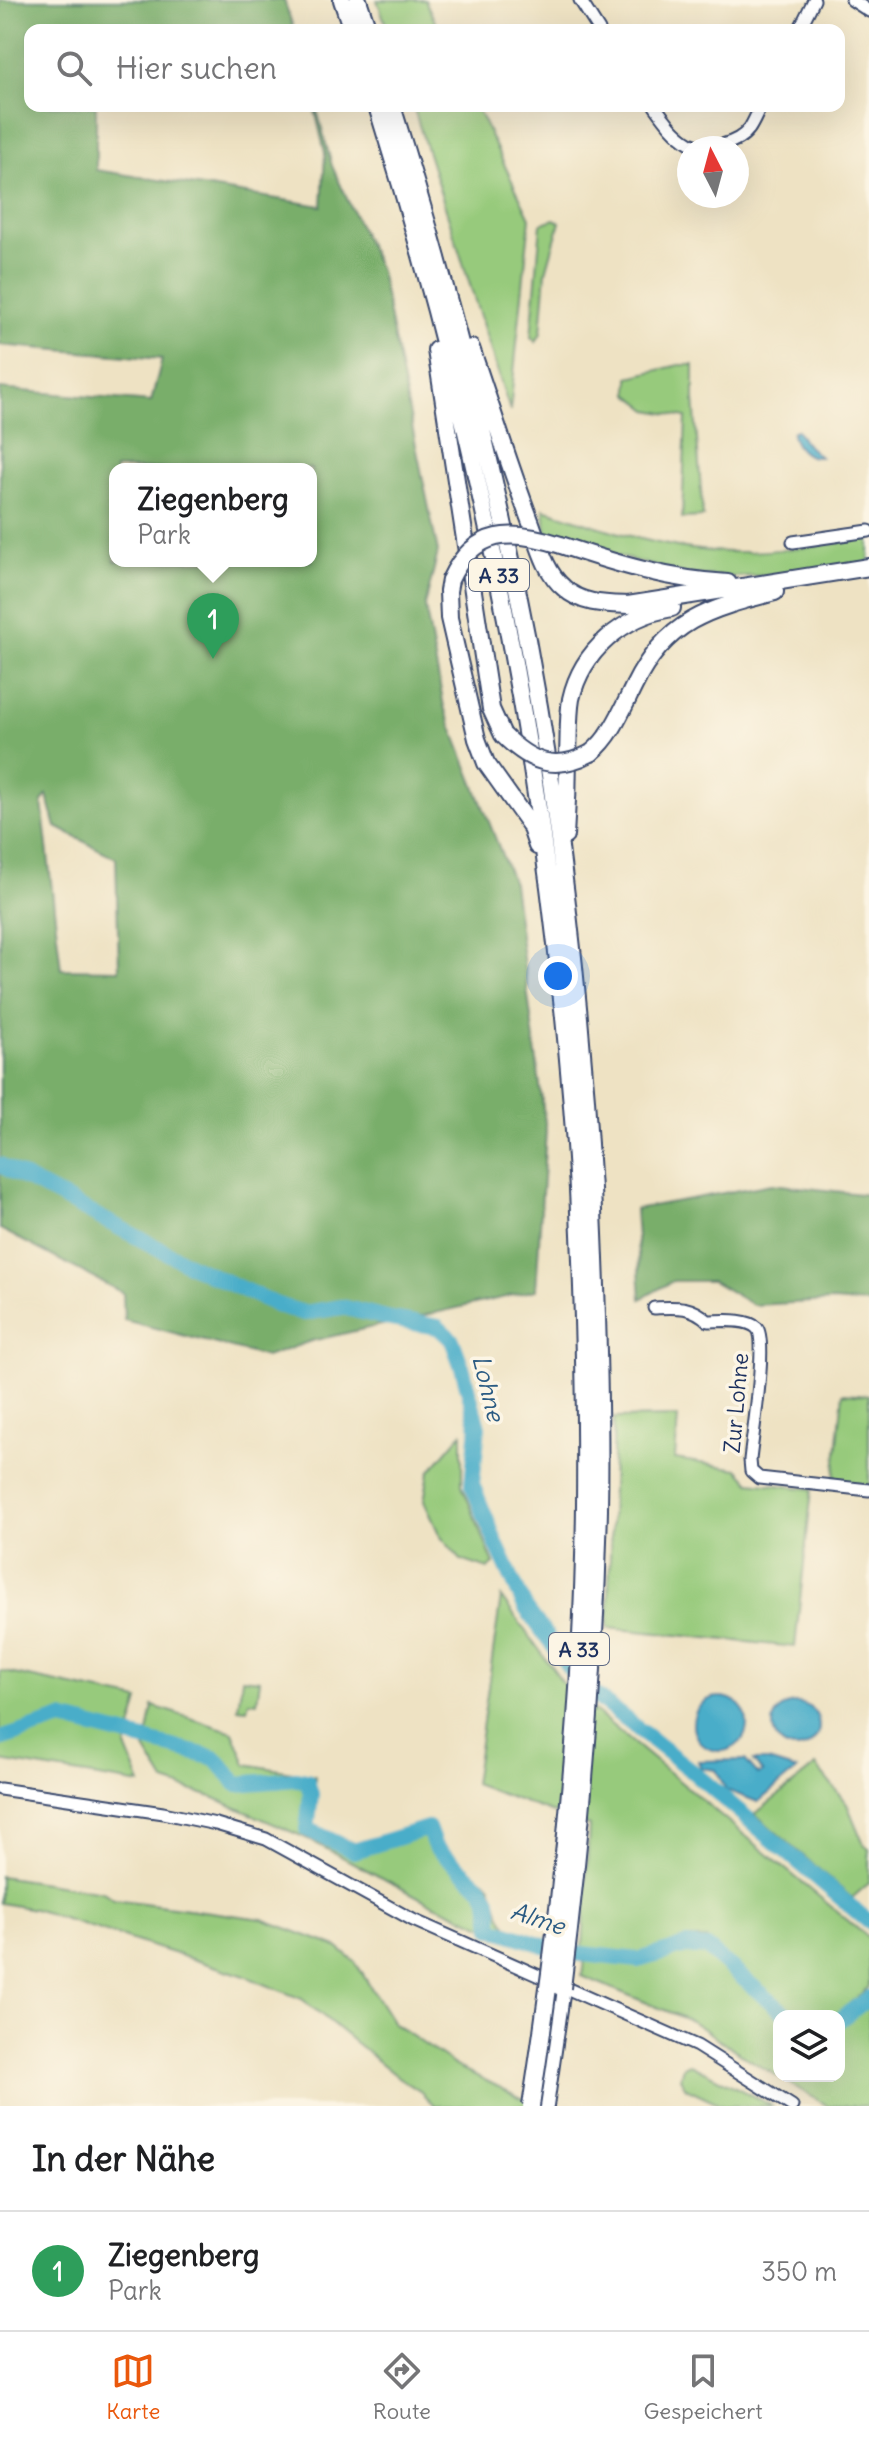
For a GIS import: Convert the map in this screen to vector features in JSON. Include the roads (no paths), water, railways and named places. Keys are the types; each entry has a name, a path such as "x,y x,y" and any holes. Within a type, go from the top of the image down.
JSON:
{"highway":[{"path":"342,0 350,24"},
{"path":"358,0 366,24"},
{"name":"A 33","path":"379,112 426,274 494,553 517,672 550,881 585,1189 599,1422 595,1611 573,1901 545,2106"},
{"name":"A 33","path":"394,112 470,383 509,553 549,773 583,1054 585,1507 577,1713 560,1901 531,2106"},
{"path":"426,274 423,292 439,369 491,709 503,735 520,752 552,764 579,760 591,753 611,731 644,664 673,632 711,610 769,588"},
{"path":"449,305 467,334 544,559 564,588 586,601 628,605 869,576"},
{"path":"550,881 530,825 486,763 477,739 449,618 450,580 464,556 486,540 519,534 647,572 769,588"},
{"path":"562,869 571,700 577,679 594,652 618,629 636,618 658,611 869,567"}],"street":[{"path":"580,0 595,24"},
{"path":"802,24 814,0"},
{"path":"852,0 869,11"},
{"path":"659,112 670,127 693,145 713,147 742,136 758,112"},
{"path":"793,542 869,531"},
{"name":"Zur Lohne","path":"654,1308 698,1311 708,1321 747,1323 755,1326 761,1334 750,1460 751,1471 759,1478 869,1490"},
{"path":"0,1789 163,1813 266,1839 413,1920 697,2046 792,2106"}],"water":[{"path":"797,430 804,442 820,457 810,456 798,448 792,434"},
{"path":"720,1697 739,1705 747,1724 739,1743 720,1751 701,1743 693,1724 701,1705"},
{"path":"796,1703 812,1710 819,1726 812,1742 796,1749 780,1742 773,1726 780,1710"},
{"path":"745,1760 758,1775 762,1772 753,1761 768,1761 797,1770 758,1802 726,1790 716,1770 701,1768 698,1761"}],"waterway":[{"name":"Lohne","path":"0,1165 196,1268 277,1305 304,1313 342,1307 438,1327 452,1340 478,1427 472,1484 525,1607 582,1685 693,1772 869,1922"},
{"name":"Alme","path":"0,1739 62,1719 215,1758 237,1784 296,1779 307,1781 311,1794 307,1829 354,1851 428,1828 435,1847 482,1888 489,1899 492,1928 564,1952 638,1960 686,1946 707,1948 781,2010"},
{"name":"Alme","path":"845,2016 869,1998"}],"place":[{"name":"Ziegenberg","path":"213,659"}]}
